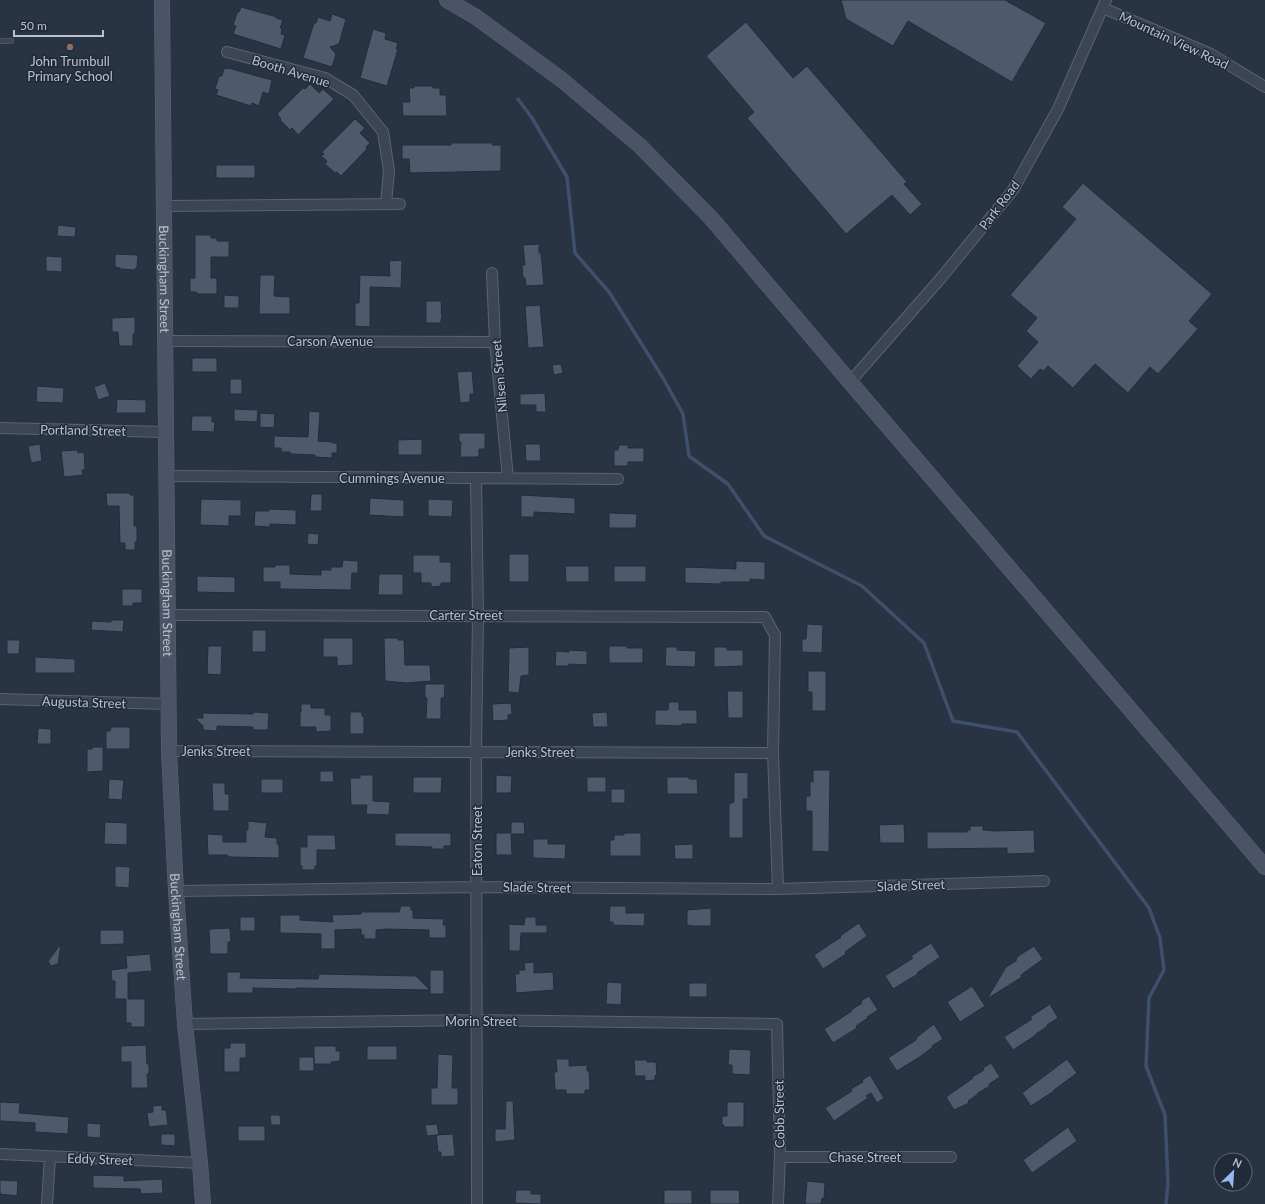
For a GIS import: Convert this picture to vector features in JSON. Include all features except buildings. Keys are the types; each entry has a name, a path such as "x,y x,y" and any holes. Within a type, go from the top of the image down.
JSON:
{"main road":[{"name":"Buckingham Street","path":"162,0 169,751 176,891 186,1024 200,1163 202,1204"},
{"path":"447,0 476,17 562,80 639,145 711,218 1265,867"}],"street":[{"name":"Park Road","path":"850,382 941,278 1013,190 1058,109 1105,4"},
{"name":"Mountain View Road","path":"1105,4 1211,54 1265,87"},
{"name":"Booth Avenue","path":"228,52 325,78 353,95 383,132 389,171 386,204"},
{"path":"164,206 400,204"},
{"name":"Nilsen Street","path":"492,273 495,342 508,478"},
{"name":"Carson Avenue","path":"165,341 495,342"},
{"name":"Portland Street","path":"0,428 166,432"},
{"name":"Cummings Avenue","path":"166,476 618,479"},
{"name":"Eaton Street","path":"476,478 478,615 476,751 477,1204"},
{"name":"Carter Street","path":"168,615 765,617 776,635 773,752"},
{"name":"Augusta Street","path":"0,699 168,704"},
{"name":"Jenks Street","path":"169,751 773,752"},
{"path":"773,752 778,889"},
{"name":"Slade Street","path":"176,891 477,886 778,889 1044,881"},
{"name":"Morin Street","path":"186,1024 476,1020 777,1024"},
{"name":"Cobb Street","path":"777,1024 780,1157 778,1204"},
{"name":"Eddy Street","path":"0,1154 200,1163"},
{"path":"47,1204 50,1157"},
{"name":"Chase Street","path":"780,1157 951,1157"}],"lane":[{"path":"0,41 11,41"}],"waterway":[{"path":"518,99 532,118 567,177 575,253 609,292 663,378 683,414 689,456 728,484 764,536 862,586 924,643 953,721 1017,732 1149,908 1160,938 1164,970 1149,998 1146,1066 1165,1115 1168,1183 1166,1204"}],"place":[{"name":"John Trumbull Primary School","path":"70,47"}]}
